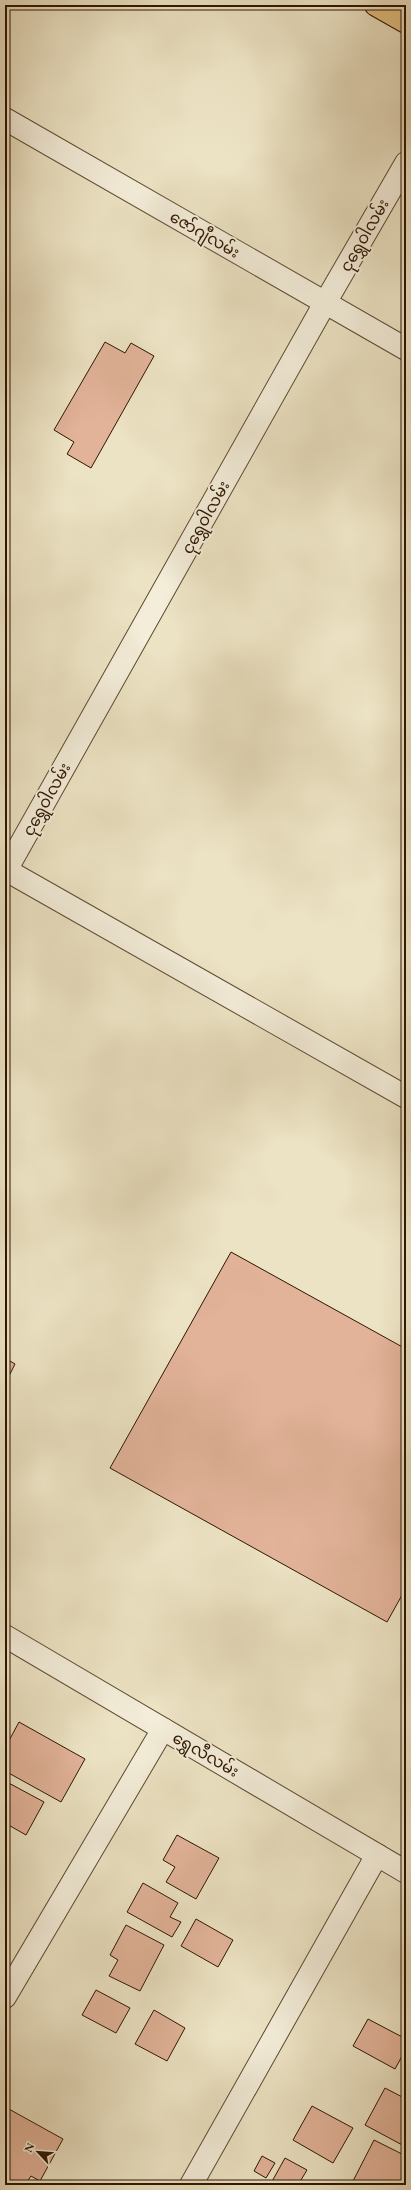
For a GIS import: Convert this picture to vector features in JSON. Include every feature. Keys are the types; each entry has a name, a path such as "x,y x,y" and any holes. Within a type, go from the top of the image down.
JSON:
{"main road":[{"path":"376,5 406,22"}],"street":[{"name":"ဇော်ဂျီလမ်း","path":"5,119 406,349"},
{"name":"ငုရွှေဝါလမ်း","path":"6,871 325,303 406,163"},
{"path":"6,871 406,1097"},
{"name":"ရွှေလီလမ်း","path":"5,1636 406,1872"},
{"path":"5,1997 163,1729"},
{"path":"191,2185 377,1855"}],"building":[{"path":"105,342 125,353 131,343 154,356 91,468 67,454 74,442 54,430"},
{"path":"231,1252 406,1349 406,1588 387,1622 110,1468"},
{"path":"5,1358 15,1364 5,1384"},
{"path":"19,1722 85,1759 61,1802 5,1771 5,1748"},
{"path":"5,1781 44,1802 26,1835 5,1823"},
{"path":"177,1835 219,1858 196,1899 166,1882 175,1867 163,1860"},
{"path":"143,1883 178,1903 170,1917 181,1922 172,1937 127,1912"},
{"path":"196,1919 233,1940 218,1967 181,1946"},
{"path":"126,1925 164,1945 140,1991 109,1976 118,1960 110,1955"},
{"path":"96,1990 130,2008 116,2033 82,2015"},
{"path":"154,2010 185,2028 167,2061 135,2044"},
{"path":"368,2019 406,2039 406,2049 395,2069 353,2046"},
{"path":"385,2088 406,2099 406,2147 365,2125"},
{"path":"312,2106 353,2128 333,2163 293,2140"},
{"path":"7,2108 63,2139 40,2181 31,2176 25,2185 11,2185 5,2182 5,2112"},
{"path":"374,2140 406,2156 406,2185 351,2185"},
{"path":"262,2156 275,2163 266,2178 254,2171"},
{"path":"285,2158 307,2170 298,2185 270,2185"}]}
